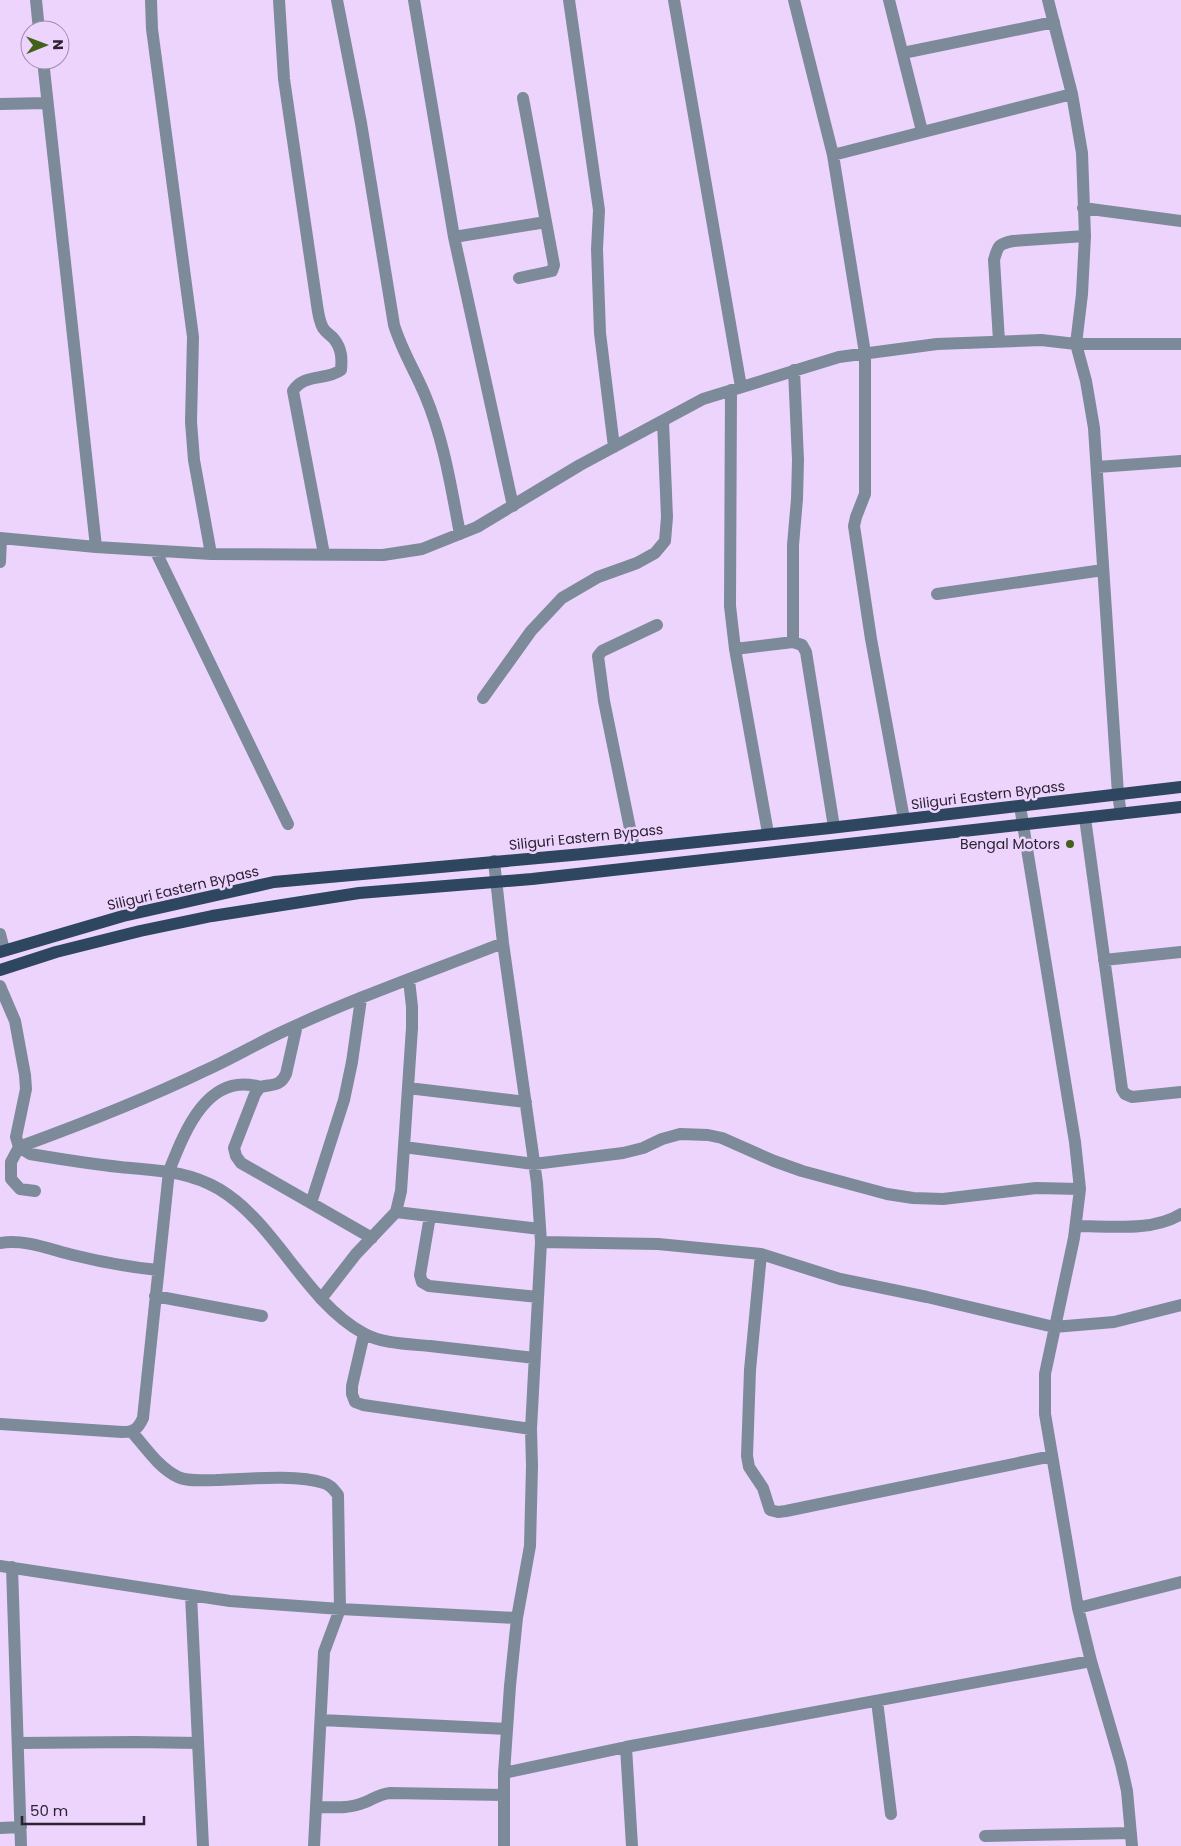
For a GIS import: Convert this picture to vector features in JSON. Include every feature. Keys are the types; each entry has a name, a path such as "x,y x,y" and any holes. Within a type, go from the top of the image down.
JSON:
{"main road":[{"name":"Siliguri Eastern Bypass","path":"2,951 123,916 274,882 634,848 1181,787"},
{"path":"0,970 56,952 140,931 359,893 532,879 1181,807"}],"street":[{"path":"36,0 38,20"},
{"path":"152,0 152,29 193,338 191,422 194,460 211,554"},
{"path":"279,0 284,79 317,305 322,326 334,339 341,351 342,360 340,370 335,374 303,380 297,384 293,391 324,554"},
{"path":"336,0 361,123 394,325 400,346 425,395 439,432 449,472 460,534"},
{"path":"414,0 454,237 513,506"},
{"path":"569,0 599,210 597,249 600,333 614,447"},
{"path":"674,0 736,389 730,597 736,649 768,833"},
{"path":"794,0 833,155 865,353 865,494 854,526 871,639 904,819"},
{"path":"890,0 922,131"},
{"path":"1048,0 1072,94 1082,154 1085,236 1082,294 1076,344 1086,381 1094,428 1118,794 1121,814"},
{"path":"903,53 1054,22"},
{"path":"44,70 96,547"},
{"path":"833,155 1072,94"},
{"path":"519,278 552,272 553,269 523,98"},
{"path":"0,104 48,103"},
{"path":"1083,208 1181,221"},
{"path":"454,237 546,222"},
{"path":"999,341 994,260 997,248 1003,243 1013,241 1085,236"},
{"path":"0,562 1,538 156,552 211,554 383,555 422,549 477,527 614,447 703,399 839,356 937,344 999,341 1042,340 1076,344 1181,344"},
{"path":"794,370 798,460 793,555 794,642"},
{"path":"483,698 530,631 562,598 598,577 638,563 655,554 666,541 667,517 663,420"},
{"path":"1097,467 1181,461"},
{"path":"156,552 288,824"},
{"path":"937,594 1103,570"},
{"path":"634,848 604,701 598,656 602,651 658,625"},
{"path":"736,649 794,642 802,645 806,652 834,827"},
{"path":"1020,806 1073,1132 1080,1190 1075,1232 1065,1281"},
{"path":"1085,818 1122,1089 1125,1094 1132,1097 1181,1092"},
{"path":"494,861 503,943 534,1164 540,1236 532,1429 530,1546 518,1618 507,1729 504,1773 504,1846"},
{"path":"0,934 2,951"},
{"path":"34,1191 20,1189 11,1179 10,1162 19,1146 75,1127 143,1100 297,1025 503,943"},
{"path":"1104,960 1181,952"},
{"path":"321,1299 356,1254 396,1212 401,1191 408,1088 412,1007 409,980"},
{"path":"0,986 15,1021 25,1075 26,1089 16,1137 19,1146 30,1154 120,1167 169,1171 194,1177 219,1190 240,1205 270,1236 321,1299 344,1320 364,1334 391,1342 535,1358"},
{"path":"311,1203 344,1100 352,1062 361,998"},
{"path":"0,1424 132,1432 139,1428 143,1418 169,1171 183,1134 198,1108 222,1090 241,1083 260,1087 275,1085 282,1081 286,1074 297,1025"},
{"path":"260,1087 254,1094 234,1148 236,1156 241,1163 372,1238"},
{"path":"408,1088 526,1102"},
{"path":"404,1147 534,1164 623,1153 643,1148 680,1134 708,1134 730,1141 774,1161 802,1171 887,1194 913,1198 943,1199 1036,1188 1080,1190"},
{"path":"396,1212 430,1216 540,1236 658,1244 761,1254 840,1279 1054,1327 1114,1322 1181,1305"},
{"path":"1075,1232 1170,1221 1181,1214"},
{"path":"430,1216 420,1274 422,1282 429,1286 538,1297"},
{"path":"1075,1232 1045,1374 1045,1414 1078,1608 1127,1791 1132,1846"},
{"path":"0,1243 36,1244 73,1255 129,1267 158,1270"},
{"path":"761,1254 750,1370 747,1456 750,1467 763,1488 770,1510 786,1511 1052,1456"},
{"path":"155,1296 262,1316"},
{"path":"364,1334 352,1386 355,1402 363,1405 532,1429"},
{"path":"132,1432 167,1471 181,1478 201,1481 273,1478 310,1480 325,1484 334,1489 338,1495 340,1609 324,1652 314,1846"},
{"path":"21,1846 18,1743 6,1566 230,1601 340,1609 518,1618"},
{"path":"1078,1608 1181,1582"},
{"path":"191,1595 203,1846"},
{"path":"504,1773 626,1747 1091,1661"},
{"path":"877,1701 892,1814"},
{"path":"321,1720 507,1729"},
{"path":"18,1743 198,1743"},
{"path":"626,1747 632,1846"},
{"path":"316,1807 352,1806 390,1793 504,1795"},
{"path":"0,1828 20,1827"},
{"path":"985,1836 1131,1833"}],"place":[{"name":"Bengal Motors","path":"1070,844"}]}
